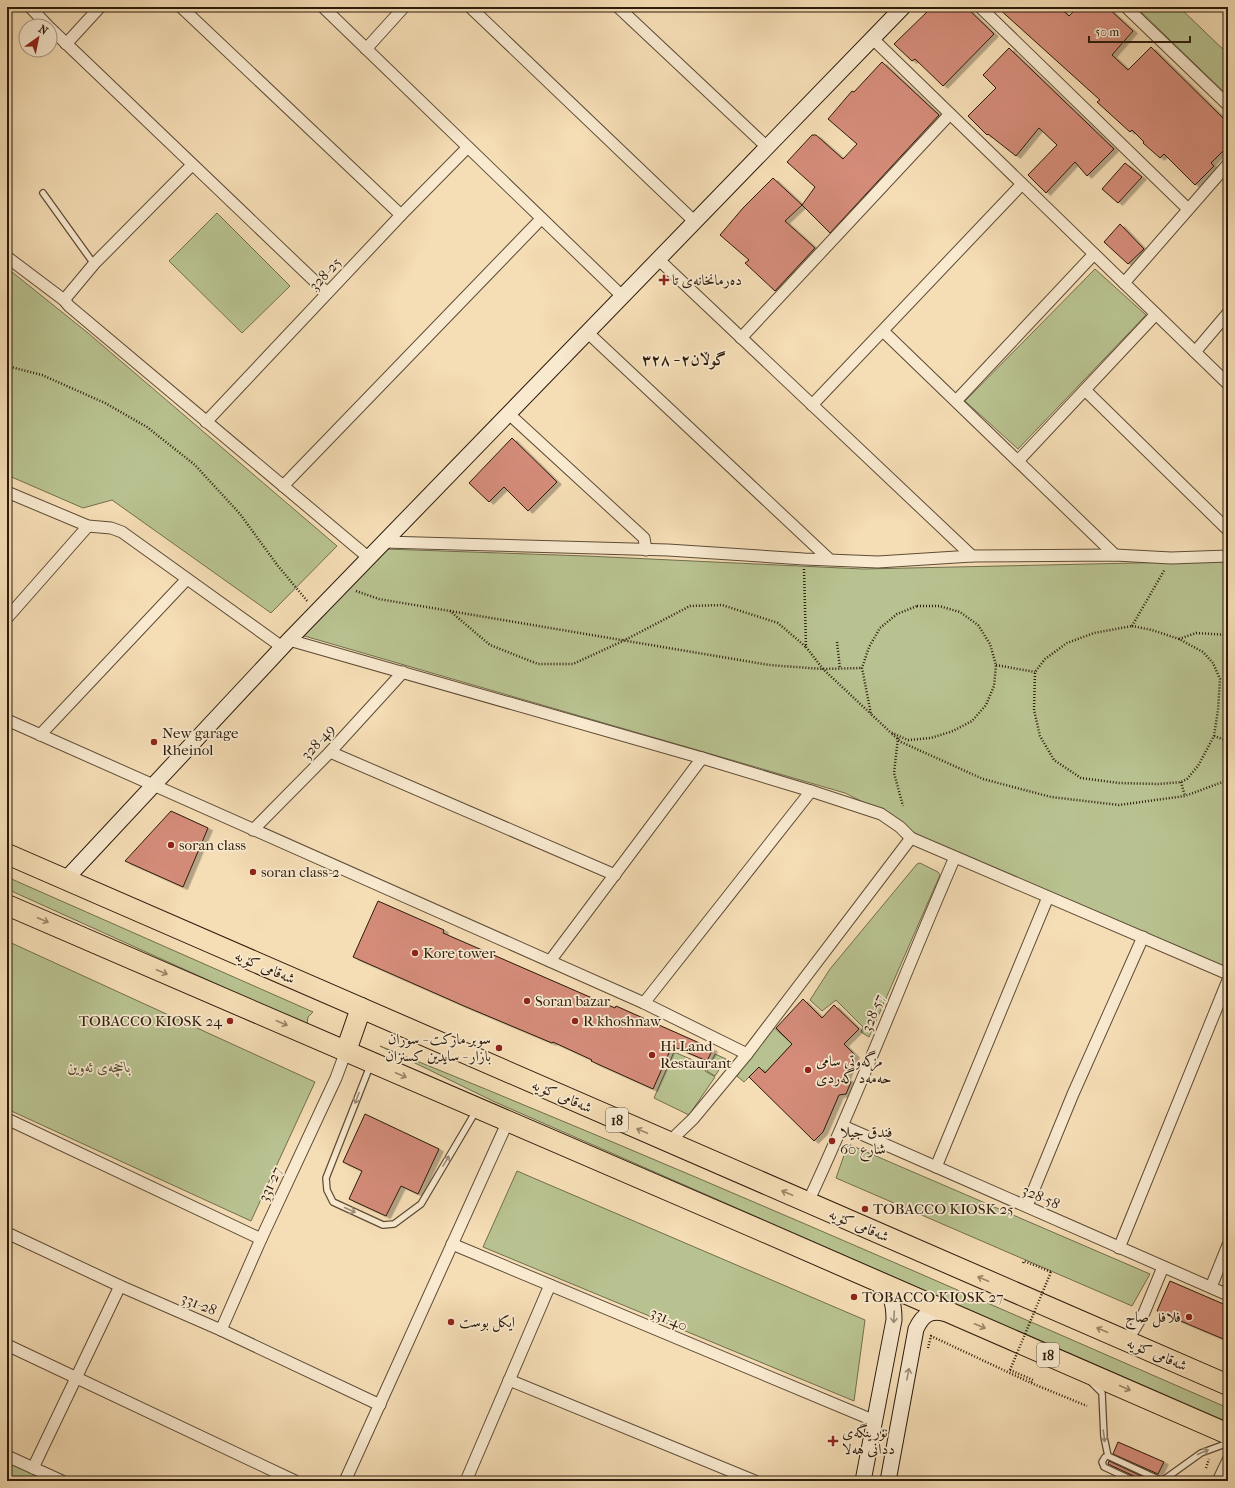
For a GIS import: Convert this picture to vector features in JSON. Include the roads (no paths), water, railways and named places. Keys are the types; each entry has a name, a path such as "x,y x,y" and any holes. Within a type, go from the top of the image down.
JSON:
{"highway":[{"name":"شەقامی کۆیە","path":"7,854 1228,1385"},
{"name":"18","path":"7,905 1228,1434"},
{"path":"346,1051 361,1008"}],"street":[{"path":"30,7 40,18"},
{"path":"66,44 100,7"},
{"path":"181,7 401,215"},
{"path":"323,7 467,148 622,296"},
{"path":"366,49 404,7"},
{"path":"470,7 695,222"},
{"path":"618,7 767,147"},
{"path":"65,880 285,643 903,7"},
{"path":"980,7 1188,209"},
{"path":"1126,7 1228,105"},
{"path":"58,36 327,293"},
{"path":"873,39 1228,384"},
{"path":"741,338 950,114"},
{"name":"328-25","path":"206,422 401,215 467,148"},
{"path":"1124,283 1228,164"},
{"path":"64,300 94,264 192,165"},
{"path":"812,405 1022,184"},
{"path":"283,486 541,219"},
{"path":"956,401 1094,254"},
{"path":"7,257 64,300 69,306 206,422 369,558"},
{"path":"658,259 972,556"},
{"path":"1195,352 1228,313"},
{"path":"1018,461 1156,314"},
{"path":"883,331 1115,555"},
{"path":"587,332 829,560"},
{"path":"1085,390 1228,530"},
{"path":"509,414 644,538 646,550"},
{"path":"7,492 88,526 111,528 122,532 187,579 285,643 403,672 810,790 881,814 900,827 911,838 1228,974"},
{"path":"7,618 12,605 88,526"},
{"path":"384,542 668,550 804,559 878,562 972,556 1115,555 1171,558 1228,556"},
{"path":"40,735 187,579"},
{"name":"328-49","path":"253,830 330,752 403,672"},
{"path":"7,720 550,961 644,1004 747,1054"},
{"path":"330,752 615,875"},
{"path":"550,961 702,758"},
{"path":"644,1004 810,790"},
{"path":"669,1142 693,1119 747,1054 911,838"},
{"name":"328-57","path":"808,1202 843,1126 955,857"},
{"path":"936,1167 1048,897"},
{"path":"1026,1206 1073,1094 1143,937"},
{"path":"1119,1248 1228,980"},
{"name":"331-27","path":"221,1330 261,1239 336,1078 346,1051"},
{"path":"7,1119 261,1239"},
{"path":"345,1481 508,1121"},
{"name":"328-58","path":"843,1126 1228,1295"},
{"name":"331-28","path":"7,1233 380,1404"},
{"name":"331-40","path":"452,1244 875,1420"},
{"path":"1211,1287 1228,1245"},
{"path":"1127,1341 1144,1313 1163,1267"},
{"path":"863,1481 894,1320 894,1304 890,1295 881,1286 867,1277"},
{"path":"466,1481 550,1285"},
{"path":"33,1468 120,1286"},
{"path":"888,1481 916,1329 925,1315 932,1312 942,1312 959,1317"},
{"path":"7,1345 295,1481"},
{"path":"509,1380 751,1480"},
{"path":"880,1394 903,1399"},
{"path":"7,1456 62,1481"},
{"path":"1218,1481 1228,1460"}],"lane":[{"path":"43,193 94,264"},
{"path":"372,1062 326,1178 327,1190 333,1202 383,1225 394,1224 421,1204 478,1108"},
{"path":"1074,1366 1102,1393 1104,1437 1108,1456"},
{"path":"1108,1456 1162,1481 1201,1453 1228,1443"},
{"path":"1108,1456 1104,1457 1102,1462 1104,1466 1134,1481"}],"place":[{"name":"دەرمانخانەی تا","path":"664,280"},
{"name":"New garage Rheinol","path":"154,742"},
{"name":"soran class","path":"171,845"},
{"name":"soran class-2","path":"253,872"},
{"name":"Kore tower","path":"415,953"},
{"name":"Soran bazar","path":"527,1001"},
{"name":"TOBACCO KIOSK 24","path":"230,1021"},
{"name":"R khoshnaw","path":"575,1021"},
{"name":"سوبر ماركت - سوران بازار - سايدين كسنزان","path":"499,1048"},
{"name":"Hi Land Restaurant","path":"652,1055"},
{"name":"مزگەوتی سامی حەمەد گەردی","path":"808,1070"},
{"name":"فندق جيلا شارع 60","path":"832,1141"},
{"name":"TOBACCO KIOSK 25","path":"865,1209"},
{"name":"TOBACCO KIOSK 27","path":"854,1297"},
{"name":"فلافل صاج","path":"1189,1317"},
{"name":"ايكل بوست","path":"451,1322"},
{"name":"نۆرینگەی ددانی هەلا","path":"833,1441"}],"district":[{"name":"گوڵان٢ - ٣٢٨","path":"684,359"}],"park label":[{"name":"باخچەی ئەوین","path":"99,1067"}]}
